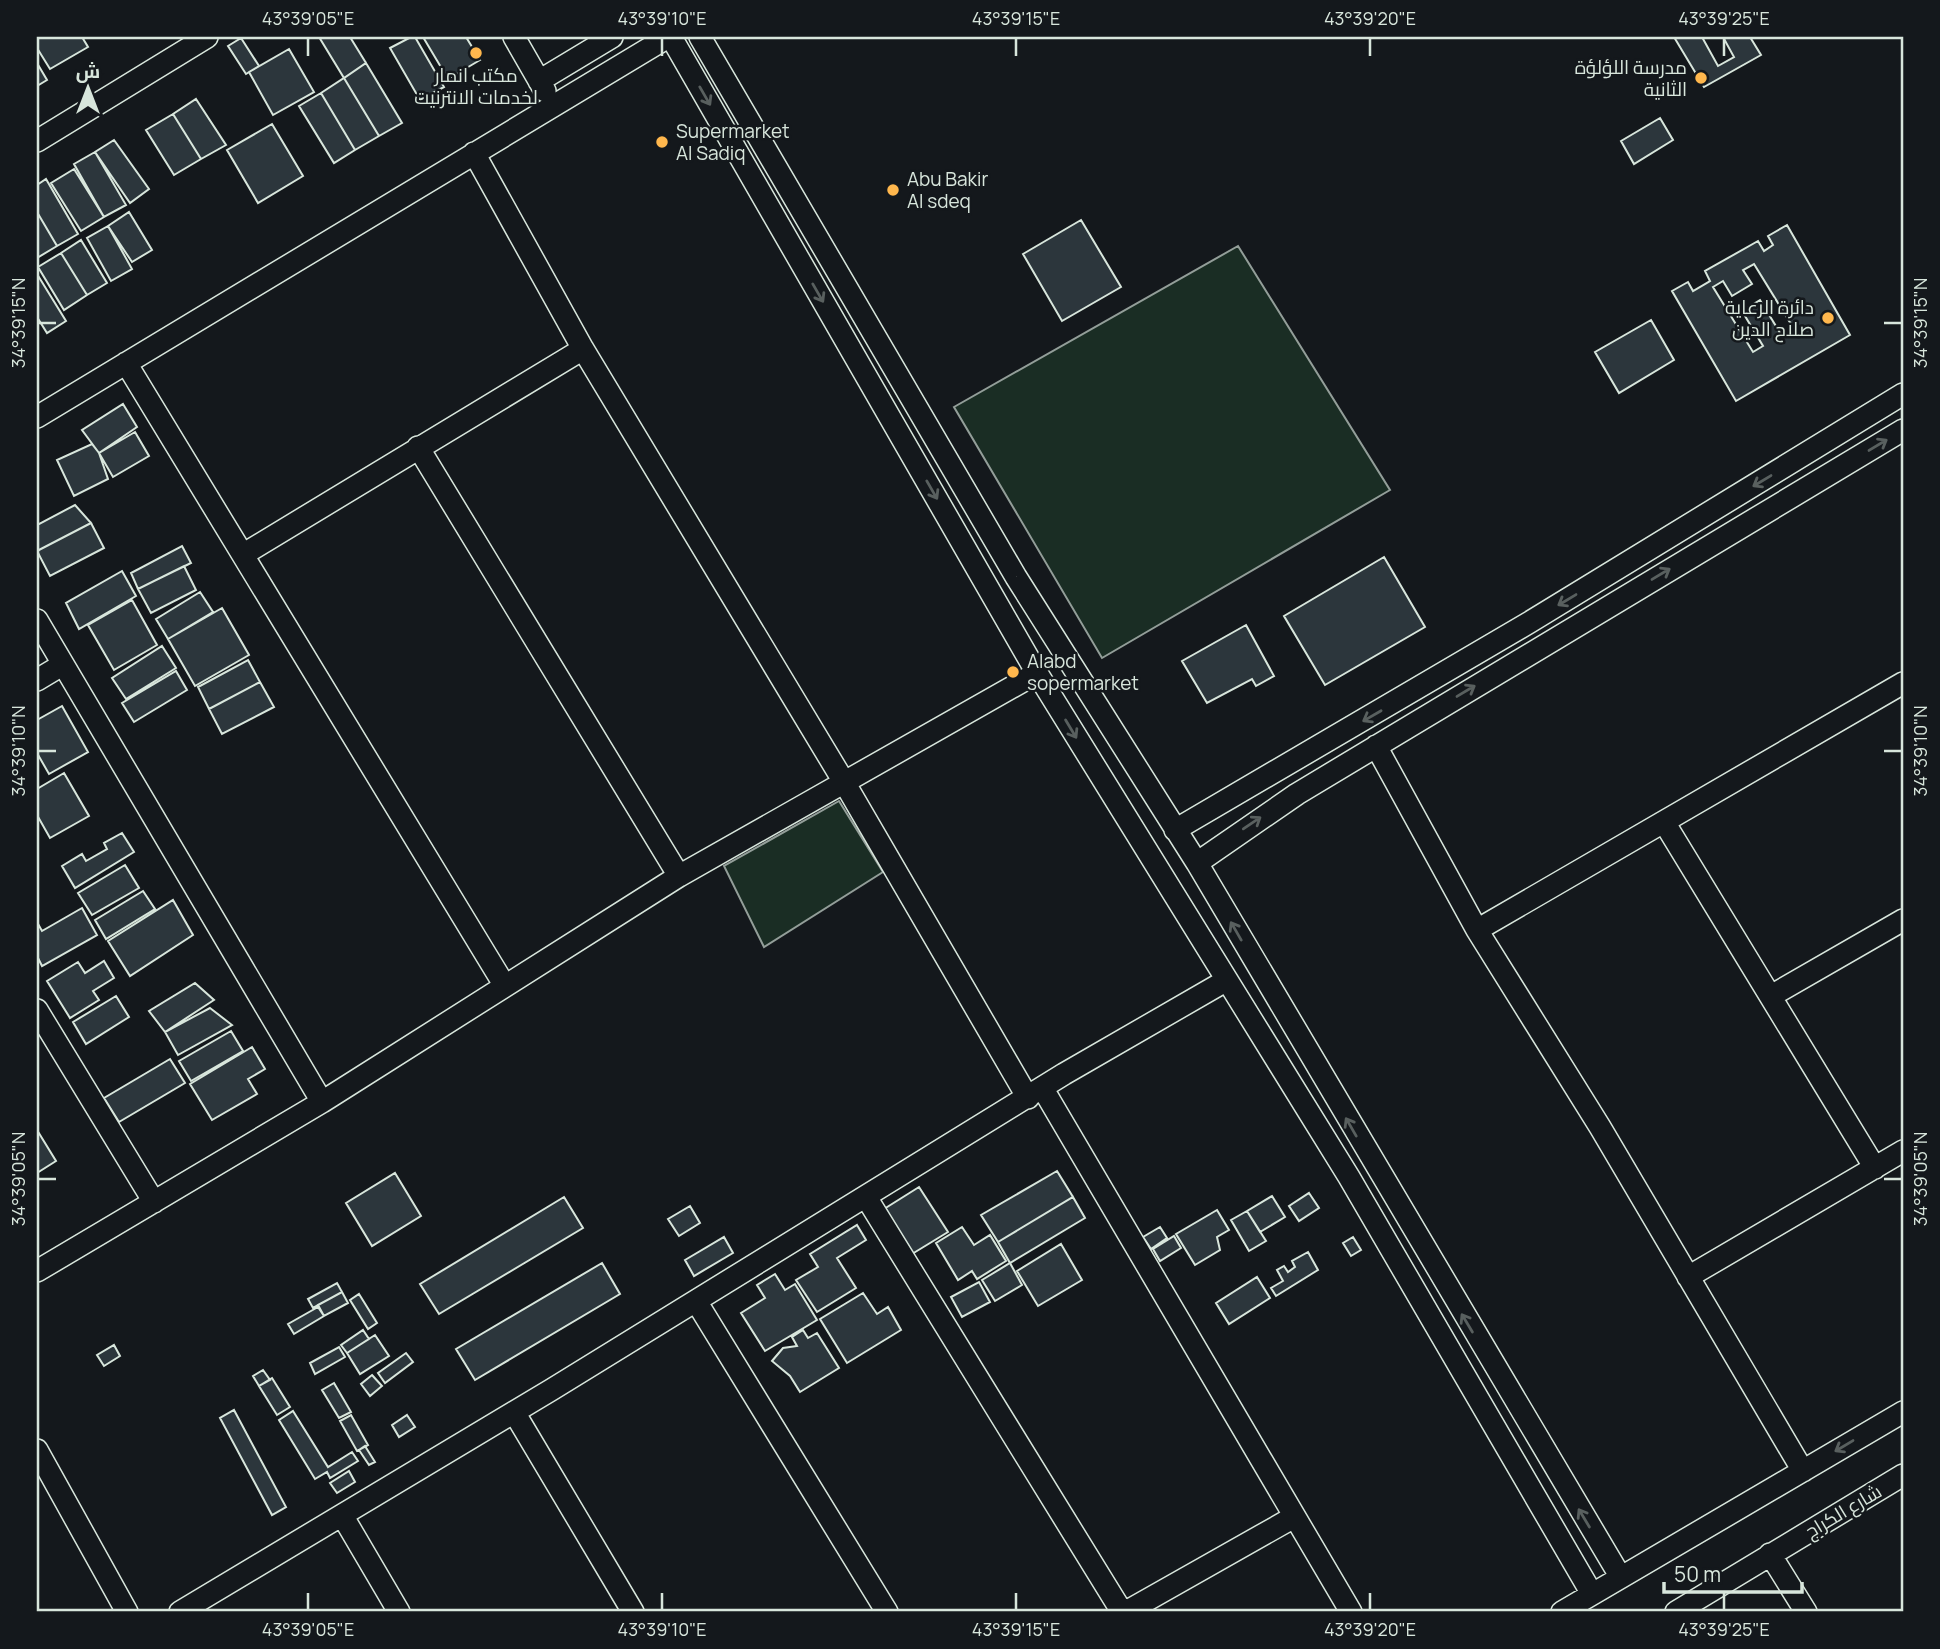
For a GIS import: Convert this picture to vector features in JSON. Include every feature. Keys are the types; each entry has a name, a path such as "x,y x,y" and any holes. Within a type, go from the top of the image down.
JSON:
{"street":[{"path":"37,141 207,37"},
{"path":"514,37 553,105"},
{"path":"539,81 612,37"},
{"path":"37,417 670,37 1037,673 1349,1177 1592,1594"},
{"path":"700,37 1016,577 1196,863 1371,1163 1620,1576"},
{"path":"474,153 583,349 1351,1612"},
{"path":"244,555 583,349"},
{"path":"126,363 505,986"},
{"path":"1175,830 1282,769 1903,394"},
{"path":"1196,863 1297,794 1903,430"},
{"path":"1832,438 1826,452 1828,460 1837,466 1845,465"},
{"path":"418,447 679,876"},
{"path":"1790,464 1800,463 1805,467 1810,480 1805,489"},
{"path":"990,590 1016,577"},
{"path":"37,620 322,1102"},
{"path":"37,680 62,665"},
{"path":"37,1271 322,1102 679,876 1037,673"},
{"path":"1477,930 1903,683"},
{"path":"1376,746 1477,930 1600,1127 1803,1471"},
{"path":"1282,769 1297,794"},
{"path":"1664,822 1875,1168"},
{"path":"1771,996 1903,920"},
{"path":"180,1612 514,1412 1035,1093 1227,980"},
{"path":"37,1010 153,1202"},
{"path":"1688,1278 1903,1151"},
{"path":"1349,1177 1371,1163"},
{"path":"866,1197 1124,1612 1294,1517"},
{"path":"696,1301 887,1612"},
{"path":"514,1412 634,1612"},
{"path":"1562,1612 1903,1412"},
{"path":"37,1450 127,1612"},
{"name":"شارع الكراج","path":"1676,1612 1903,1475"},
{"path":"342,1515 398,1612"},
{"path":"1770,1554 1806,1612"}],"green space":[{"path":"1238,246 1390,490 1102,658 954,407"},
{"path":"839,801 883,872 764,947 724,866"}],"building":[{"path":"37,37 82,37 88,47 50,69 37,48"},
{"path":"319,37 350,37 366,63 344,78"},
{"path":"415,37 444,87 420,100 390,48"},
{"path":"423,37 466,37 480,60 448,79"},
{"path":"1674,37 1702,37 1718,66 1734,57 1723,37 1750,37 1761,55 1704,87"},
{"path":"241,38 259,66 246,74 228,46"},
{"path":"289,49 314,92 273,115 249,72"},
{"path":"37,63 47,80 37,86"},
{"path":"366,63 402,123 379,136 344,78"},
{"path":"344,78 379,136 355,150 321,93"},
{"path":"321,93 355,150 334,163 299,106"},
{"path":"196,99 226,145 201,159 173,114"},
{"path":"173,114 201,159 174,175 146,130"},
{"path":"1660,118 1673,140 1634,164 1621,141"},
{"path":"272,124 303,176 258,203 227,150"},
{"path":"114,140 149,189 130,203 95,152"},
{"path":"95,152 126,205 104,217 74,164"},
{"path":"74,169 104,217 81,231 51,183"},
{"path":"46,179 78,234 57,246 37,212 37,185"},
{"path":"37,212 57,246 37,258"},
{"path":"129,212 152,250 132,262 108,226"},
{"path":"1081,220 1121,287 1062,321 1023,254"},
{"path":"1787,225 1850,335 1736,401 1672,291 1688,282 1693,291 1710,281 1705,271 1758,241 1764,251 1773,245 1768,236","holes":["1754,264 1794,329 1782,336 1760,300 1742,311 1763,346 1753,352 1713,287 1723,281 1732,296 1752,284 1743,270"]},
{"path":"108,226 132,269 111,281 87,238"},
{"path":"81,240 107,283 87,295 61,253"},
{"path":"61,253 87,295 64,310 38,267"},
{"path":"37,274 66,321 47,333 37,317"},
{"path":"1651,320 1674,360 1619,393 1595,352"},
{"path":"123,404 137,427 99,453 82,430"},
{"path":"135,432 149,456 113,477 99,453"},
{"path":"92,444 99,453 108,479 74,496 57,460"},
{"path":"75,505 91,523 37,551 37,525"},
{"path":"91,523 104,548 50,576 37,551"},
{"path":"182,546 191,563 138,589 131,573"},
{"path":"1384,557 1425,627 1325,685 1284,616"},
{"path":"184,566 196,590 151,613 138,589"},
{"path":"122,571 136,596 79,629 66,603"},
{"path":"200,592 213,612 168,639 156,619"},
{"path":"132,600 157,645 114,670 88,625"},
{"path":"222,608 249,655 195,686 168,639"},
{"path":"1246,625 1274,676 1256,686 1252,679 1207,703 1182,661"},
{"path":"162,646 176,668 126,699 112,678"},
{"path":"248,660 260,682 209,709 198,687"},
{"path":"176,671 187,690 134,722 122,703"},
{"path":"260,682 274,707 222,734 209,709"},
{"path":"62,706 88,752 49,774 37,753 37,720"},
{"path":"64,773 89,816 50,838 37,815 37,789"},
{"path":"122,833 134,852 75,888 62,866 82,854 86,861 107,849 104,843"},
{"path":"125,865 139,888 92,915 78,893"},
{"path":"143,891 155,909 106,939 95,920"},
{"path":"173,900 193,935 130,976 108,941"},
{"path":"82,908 97,935 42,966 37,956 37,922 42,931"},
{"path":"104,961 114,978 93,991 99,1000 70,1018 47,981 78,962 85,973"},
{"path":"195,983 214,1000 165,1032 149,1011"},
{"path":"116,996 129,1017 86,1044 73,1022"},
{"path":"210,1008 232,1025 178,1055 165,1032"},
{"path":"231,1031 243,1051 191,1081 179,1061"},
{"path":"252,1047 265,1069 248,1079 257,1094 212,1120 190,1084"},
{"path":"170,1059 185,1083 119,1122 104,1098"},
{"path":"37,1130 56,1161 37,1173"},
{"path":"1057,1171 1073,1197 998,1242 981,1215"},
{"path":"395,1173 421,1216 372,1246 346,1203"},
{"path":"919,1187 948,1232 912,1254 884,1209"},
{"path":"1309,1193 1319,1208 1299,1221 1289,1206"},
{"path":"1272,1196 1285,1217 1260,1232 1247,1211"},
{"path":"564,1197 583,1228 439,1314 420,1284"},
{"path":"1073,1197 1085,1218 1010,1263 998,1242"},
{"path":"690,1206 700,1223 679,1236 668,1219"},
{"path":"1217,1210 1229,1230 1217,1237 1220,1250 1195,1265 1176,1234"},
{"path":"1247,1211 1266,1241 1249,1251 1231,1220"},
{"path":"857,1225 866,1240 837,1258 856,1288 817,1312 796,1280 818,1267 810,1254"},
{"path":"962,1227 974,1245 990,1235 1006,1261 977,1279 972,1271 958,1280 936,1243"},
{"path":"1160,1227 1167,1238 1151,1249 1143,1237"},
{"path":"1174,1236 1181,1248 1160,1261 1153,1249"},
{"path":"724,1237 733,1253 694,1276 685,1260"},
{"path":"1353,1237 1361,1250 1351,1256 1343,1243"},
{"path":"1061,1244 1082,1280 1038,1306 1017,1271"},
{"path":"1308,1252 1318,1270 1276,1296 1271,1288 1283,1281 1277,1270 1284,1266 1288,1272 1295,1267 1292,1261"},
{"path":"602,1263 620,1294 475,1380 456,1349"},
{"path":"1010,1263 1022,1285 995,1301 982,1280"},
{"path":"775,1274 785,1290 795,1284 817,1320 765,1351 741,1313 765,1298 757,1285"},
{"path":"1257,1277 1270,1298 1229,1324 1216,1303"},
{"path":"979,1282 990,1302 962,1317 951,1297"},
{"path":"337,1283 342,1292 313,1308 308,1299"},
{"path":"342,1292 348,1303 324,1316 318,1305"},
{"path":"863,1293 877,1314 888,1307 901,1330 847,1363 820,1319"},
{"path":"359,1294 377,1323 368,1329 350,1300"},
{"path":"318,1307 324,1316 294,1334 288,1324"},
{"path":"363,1330 369,1339 347,1353 341,1345"},
{"path":"803,1330 808,1338 817,1333 839,1368 800,1392 790,1376 772,1361 783,1348 797,1346 792,1337"},
{"path":"375,1335 389,1356 360,1374 347,1353"},
{"path":"114,1345 120,1356 104,1366 97,1355"},
{"path":"339,1347 345,1357 315,1374 310,1363"},
{"path":"406,1353 413,1362 385,1383 378,1373"},
{"path":"263,1370 270,1380 259,1386 253,1376"},
{"path":"372,1375 382,1386 370,1396 361,1384"},
{"path":"272,1378 290,1407 277,1415 259,1386"},
{"path":"334,1383 351,1412 339,1418 322,1390"},
{"path":"234,1410 286,1507 272,1515 220,1418"},
{"path":"293,1411 328,1467 352,1452 358,1461 330,1478 327,1472 315,1479 279,1420"},
{"path":"351,1415 368,1445 357,1451 340,1421"},
{"path":"407,1415 415,1427 399,1437 392,1425"},
{"path":"365,1446 375,1462 369,1465 359,1450"},
{"path":"349,1471 355,1482 337,1493 330,1483"}],"place":[{"name":"مكتب انمار لخدمات الانترنيت","path":"476,53"},
{"name":"مدرسة اللؤلؤة الثانية","path":"1701,78"},
{"name":"Supermarket Al Sadiq","path":"662,142"},
{"name":"Abu Bakir Al sdeq","path":"893,190"},
{"name":"دائرة الرعاية صلاح الدين","path":"1828,318"},
{"name":"Alabd sopermarket","path":"1013,672"}]}
